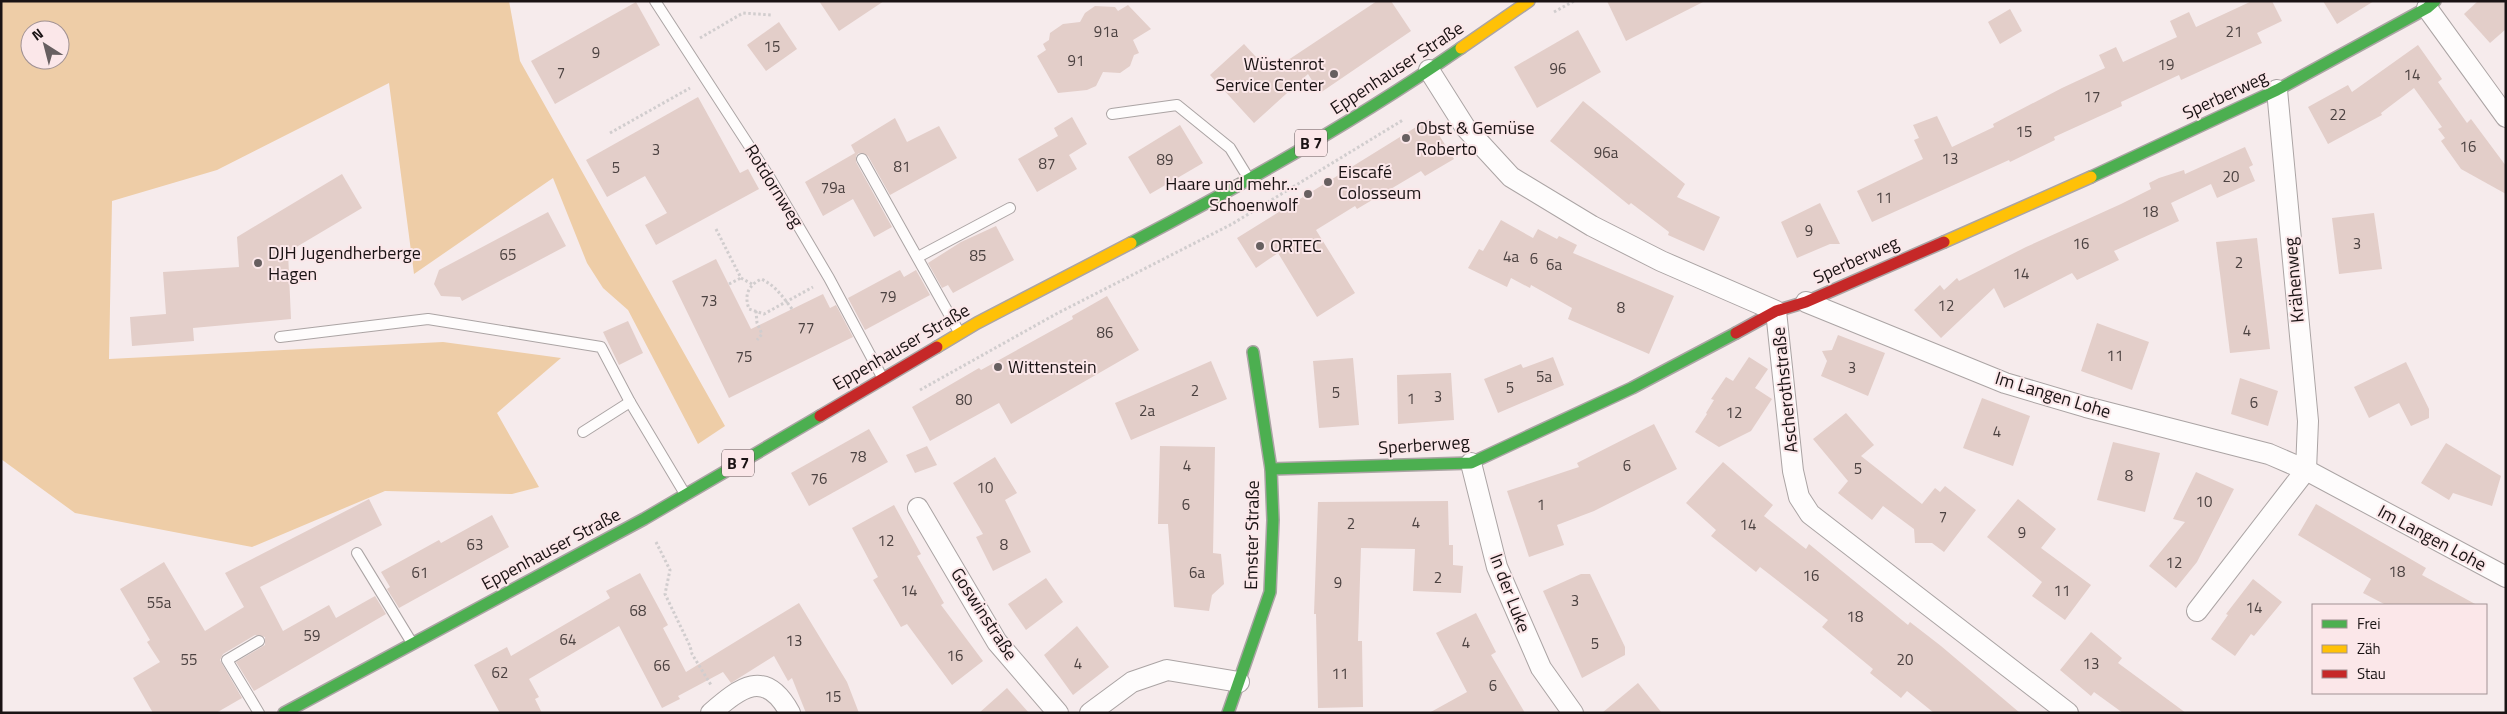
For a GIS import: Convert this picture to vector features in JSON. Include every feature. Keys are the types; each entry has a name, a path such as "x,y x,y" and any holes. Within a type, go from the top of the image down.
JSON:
{"street":[{"name":"Eppenhauser Straße","path":"284,713 644,519 882,377 960,333 1250,180 1429,70 1530,1"},
{"name":"Sperberweg","path":"1270,469 1471,463 1632,388 1776,311 1806,302 2104,171 2277,90 2431,4"},
{"path":"2431,4 2506,117"},
{"name":"Ascherothstraße","path":"1429,70 1465,127 1511,177 1592,226 1644,252 1776,311 1793,471 1799,496 1810,514 2068,713"},
{"name":"Krähenweg","path":"2277,90 2308,421 2306,470"},
{"name":"Im Langen Lohe","path":"1806,302 2005,383 2086,407 2268,454 2306,470 2506,577"},
{"name":"Emster Straße","path":"1228,713 1270,592 1272,520 1270,469 1263,408 1252,352"},
{"name":"In der Luke","path":"1471,463 1497,567 1541,668 1573,713"},
{"path":"2198,611 2306,470"},
{"name":"Goswinstraße","path":"918,508 997,642 1058,713"},
{"path":"1090,713 1132,682 1167,670 1239,682"},
{"path":"716,708 736,690 756,685 774,690 790,713"}],"lane":[{"name":"Rotdornweg","path":"655,1 770,178 829,278 882,377"},
{"path":"1112,114 1178,105 1230,148 1250,180"},
{"path":"862,159 960,333"},
{"path":"918,257 1010,208"},
{"path":"280,337 428,319 601,347 630,402 686,494"},
{"path":"583,432 630,402"},
{"path":"357,553 412,643"},
{"path":"259,713 227,660 260,640"}],"path":[{"path":"686,50 693,42 712,29 743,13 771,15"},
{"path":"610,132 705,79"},
{"path":"716,229 742,278 752,284"},
{"path":"729,284 742,278"},
{"path":"792,309 786,302 769,282 761,279 752,284 747,292 746,301 749,309 764,314 786,302 829,278"},
{"path":"756,312 757,323 762,334 757,340"},
{"path":"644,519 670,570 665,594 690,646 716,708"}],"shaded area":[{"path":"1,1 509,1 520,61 725,426 698,444 628,310 603,288 587,263 553,178 414,274 389,83 217,170 112,201 109,359 443,342 561,358 497,413 539,487 512,494 385,491 252,547 75,513 1,459"}],"building":[{"path":"819,1 884,1 839,31"},
{"path":"1377,1 1391,1 1411,31 1320,93 1308,74 1254,123 1210,75 1244,44 1270,72"},
{"path":"1607,1 1705,1 1626,41"},
{"path":"2252,1 2272,1 2282,21 2257,33 2262,43 2181,80 2179,75 2121,102 2122,106 2054,137 2055,140 2010,162 2009,160 1872,222 1857,191 1923,159 1914,140 1919,138 1913,125 1937,116 1952,147 1994,127 1993,124 2062,88 2105,68 2099,55 2116,47 2123,62 2177,37 2170,21 2189,12 2196,27"},
{"path":"2323,1 2374,1 2337,24"},
{"path":"2478,1 2506,1 2506,29 2490,43 2464,14"},
{"path":"636,2 660,45 555,104 531,61"},
{"path":"1128,5 1151,29 1133,40 1139,53 1134,55 1130,66 1120,73 1103,72 1096,86 1087,90 1058,93 1037,56 1046,50 1043,44 1049,40 1050,33 1063,24 1080,22 1085,13 1095,6 1115,7 1118,11"},
{"path":"2010,9 2022,31 2000,44 1988,22"},
{"path":"779,22 797,49 766,71 747,45"},
{"path":"1578,30 1601,72 1537,108 1514,67"},
{"path":"2418,45 2442,79 2438,82 2467,123 2471,119 2506,166 2506,194 2461,169 2441,141 2445,138 2438,129 2442,127 2414,88 2381,113 2382,115 2328,144 2308,107 2348,85 2352,92"},
{"path":"698,97 740,173 748,169 759,189 656,245 645,225 667,213 645,176 607,197 586,160"},
{"path":"1583,101 1685,184 1677,197 1720,217 1704,251 1668,235 1669,232 1631,203 1629,205 1550,141"},
{"path":"1072,117 1087,144 1069,155 1077,169 1037,192 1018,159 1058,136 1054,128"},
{"path":"895,118 907,142 939,126 957,158 890,195 868,156 859,153 856,156 856,162 892,227 874,237 853,199 823,216 805,182 855,153 851,145"},
{"path":"1429,119 1454,159 1425,176 1421,171 1357,209 1355,206 1316,230 1355,293 1317,317 1278,253 1256,268 1237,238"},
{"path":"1180,125 1203,163 1150,194 1128,157"},
{"path":"2245,147 2253,165 2249,167 2255,181 2217,198 2211,184 2171,203 2179,221 2114,251 2119,260 2077,280 2072,273 2004,308 1994,288 1941,338 1914,310 1940,285 1944,290 1957,278 1959,281 2026,247 2121,204 2151,189 2149,183 2159,178 2184,170 2185,174"},
{"name":"DJH Jugendherberge Hagen","path":"342,174 362,208 288,252 291,319 193,328 194,341 132,346 130,317 166,314 163,272 239,267 237,237"},
{"path":"1820,203 1840,244 1830,244 1797,258 1781,222"},
{"path":"548,212 566,246 462,301 460,297 441,296 434,284 439,270"},
{"path":"2374,213 2382,269 2339,274 2332,218"},
{"path":"1501,220 1533,238 1538,229 1557,239 1559,236 1577,245 1573,253 1674,296 1649,354 1568,319 1572,308 1531,285 1530,288 1511,278 1507,287 1468,268 1479,249 1483,251"},
{"path":"996,226 1014,260 953,293 948,285 942,288 928,263 961,242"},
{"path":"2257,238 2270,349 2230,353 2216,242"},
{"path":"716,259 751,329 823,294 830,308 836,305 853,337 729,398 672,281"},
{"path":"900,270 904,277 916,270 930,295 865,330 848,298"},
{"path":"1107,296 1139,350 1011,424 999,403 930,441 912,407 979,368 981,370 1073,319 1072,316"},
{"path":"628,321 643,353 619,365 603,332"},
{"path":"2097,323 2149,342 2132,390 2081,371"},
{"path":"1838,335 1885,353 1868,396 1821,376 1827,361 1822,351 1832,350"},
{"path":"1553,357 1564,385 1498,413 1484,379 1521,364 1523,368"},
{"path":"1749,357 1768,369 1755,388 1772,399 1751,431 1719,447 1695,432 1714,400 1711,399 1726,377 1733,381"},
{"path":"1353,358 1359,425 1319,428 1313,361"},
{"path":"1211,361 1227,399 1131,440 1115,403"},
{"path":"2406,362 2429,409 2429,418 2411,426 2399,403 2369,418 2354,387"},
{"path":"1451,373 1454,420 1398,424 1397,375"},
{"path":"2240,378 2278,391 2268,426 2231,414"},
{"path":"1982,398 2030,416 2013,466 1963,448"},
{"path":"1846,413 1874,445 1861,456 1922,504 1935,488 1940,492 1945,486 1976,510 1944,552 1932,543 1915,543 1914,529 1883,506 1872,520 1838,493 1848,481 1813,439"},
{"path":"1654,424 1677,469 1594,511 1557,525 1564,545 1529,557 1507,491 1579,467 1577,463"},
{"path":"869,429 888,462 809,506 791,473"},
{"path":"2113,442 2160,453 2145,512 2097,500"},
{"path":"2446,443 2501,476 2492,506 2453,493 2449,500 2421,483"},
{"path":"927,446 937,465 915,473 906,455"},
{"path":"1160,446 1215,447 1213,553 1221,554 1224,584 1212,595 1209,611 1174,607 1168,524 1158,524"},
{"path":"995,457 1017,493 1005,500 1031,552 993,571 976,537 983,534 953,483"},
{"path":"1723,462 1773,505 1764,516 1806,549 1809,544 1908,625 1910,622 1941,646 2020,713 1934,713 1907,691 1901,698 1870,673 1873,669 1822,627 1828,620 1760,567 1756,572 1711,536 1716,530 1686,503"},
{"path":"2196,472 2234,489 2197,562 2176,588 2149,566 2185,522 2173,519"},
{"path":"369,499 382,525 260,587 283,631 329,605 336,618 375,596 386,614 254,691 236,662 265,645 265,637 255,635 223,654 220,660 242,698 216,713 153,713 133,678 160,662 147,642 150,640 120,589 164,562 205,631 244,607 225,573"},
{"path":"2018,499 2056,529 2041,548 2091,585 2065,620 2032,596 2042,582 1987,537"},
{"path":"1448,501 1449,545 1453,545 1453,565 1463,566 1461,593 1413,591 1415,549 1361,548 1358,641 1362,641 1363,707 1318,708 1316,614 1314,614 1318,502"},
{"path":"2316,504 2426,568 2422,575 2475,604 2384,604 2363,593 2371,579 2298,535"},
{"path":"894,505 921,554 917,556 944,603 941,605 983,661 952,685 907,624 901,627 873,580 878,577 852,528"},
{"path":"492,515 509,547 399,608 387,589 390,587 381,572 439,540 441,543"},
{"path":"640,573 668,625 663,628 686,672 799,603 847,682 859,713 806,713 792,678 788,681 774,656 731,683 723,672 678,696 680,699 662,708 619,626 529,679 539,697 535,699 542,713 500,713 474,665 507,647 511,656 610,598 606,591"},
{"path":"1581,574 1590,574 1625,647 1625,655 1582,678 1543,591"},
{"path":"1046,578 1063,602 1026,630 1008,604"},
{"path":"2253,579 2282,602 2254,636 2251,634 2235,656 2211,639 2228,615 2226,614"},
{"path":"1476,613 1496,652 1491,655 1525,713 1429,713 1467,692 1436,633"},
{"path":"1077,626 1109,667 1073,695 1044,655"},
{"path":"2091,632 2122,658 2118,663 2186,713 2123,713 2094,692 2091,696 2060,670"},
{"path":"1638,683 1662,713 1602,713"},
{"path":"1007,688 1029,713 979,713"}],"traffic: fast":[{"path":"2091,177 2277,90 2427,8 2435,1"},
{"path":"1131,243 1299,151 1381,101 1461,48"},
{"path":"1271,469 1471,463 1632,388 1736,333"},
{"path":"1228,713 1270,592 1273,520 1271,469 1253,352"},
{"path":"284,713 644,519 820,416"}],"traffic: slow":[{"path":"1461,48 1529,1"},
{"path":"1944,242 2091,177"},
{"path":"937,347 977,323 1131,243"}],"traffic: jam":[{"path":"1736,333 1776,311 1806,302 1944,242"},
{"path":"820,416 937,347"}],"place":[{"name":"Wüstenrot Service Center","path":"1334,74"},
{"name":"Obst & Gemüse Roberto","path":"1406,138"},
{"name":"Eiscafé Colosseum","path":"1328,182"},
{"name":"Haare und mehr... Schoenwolf","path":"1308,194"},
{"name":"ORTEC","path":"1260,246"},
{"name":"DJH Jugendherberge Hagen","path":"258,263"},
{"name":"Wittenstein","path":"998,367"}]}
